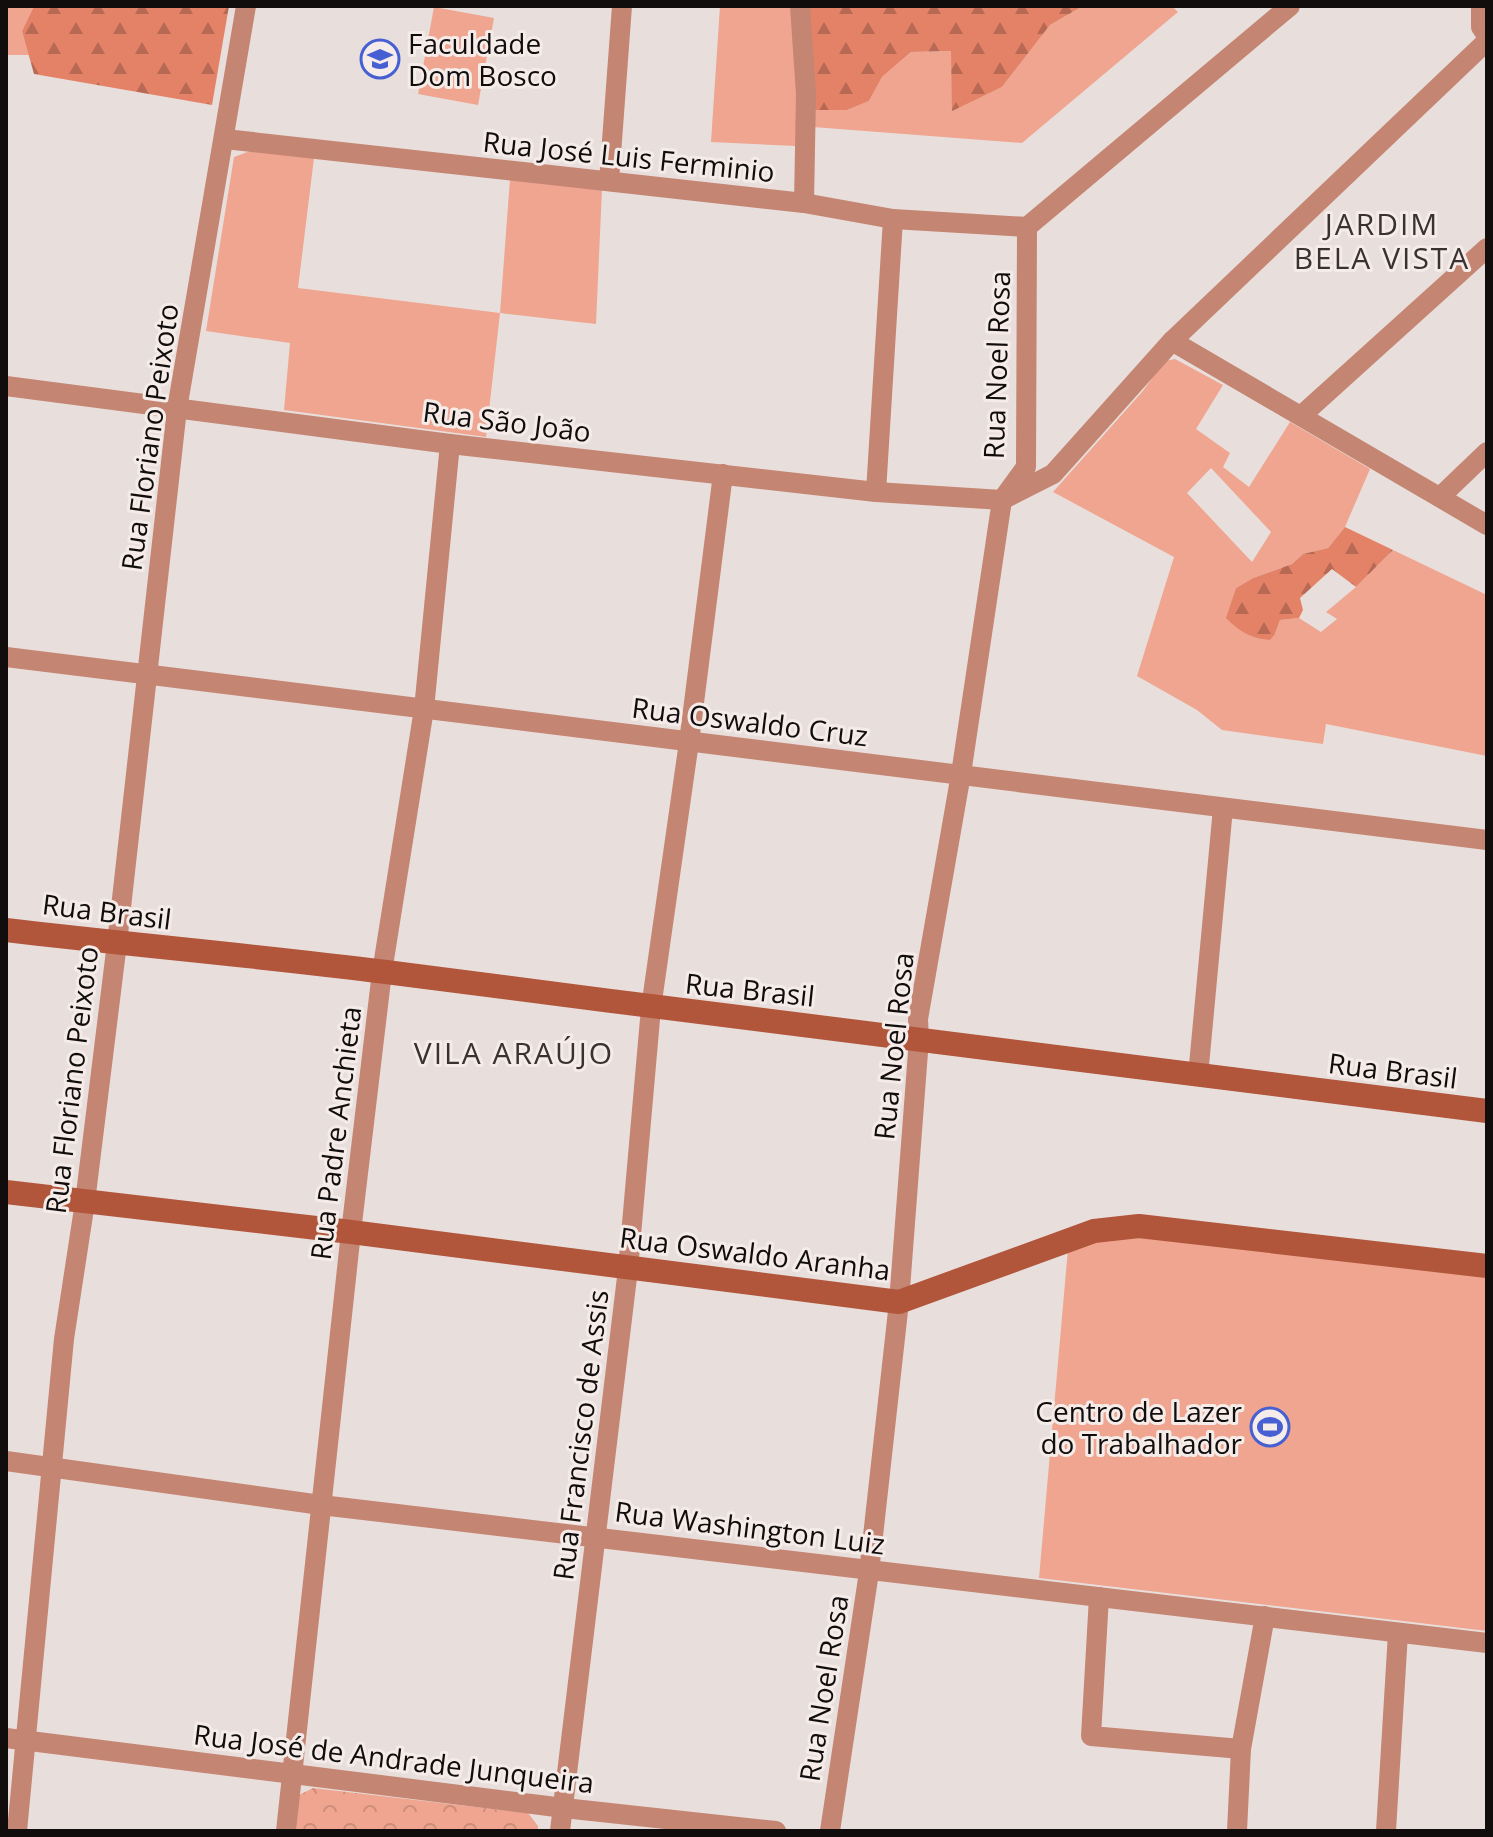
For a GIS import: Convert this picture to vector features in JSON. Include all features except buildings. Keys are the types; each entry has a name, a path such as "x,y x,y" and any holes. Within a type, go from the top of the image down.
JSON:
{"street":[{"name":"Rua Floriano Peixoto","path":"17,1831 16,1739 64,1339 85,1202 117,943 177,409 246,6"},
{"path":"609,181 622,6"},
{"path":"800,6 806,94 804,203"},
{"path":"1027,227 1290,6"},
{"path":"1002,500 1053,474 1172,341 1487,39 1481,27 1481,6"},
{"name":"Rua José Luis Ferminio","path":"225,139 804,203 893,219 1027,227"},
{"path":"876,492 893,219"},
{"name":"Rua Noel Rosa","path":"830,1831 869,1572 899,1302 918,1019 961,774 1002,500 1026,467 1027,227"},
{"path":"1302,415 1487,248"},
{"path":"1172,341 1487,525"},
{"name":"Rua São João","path":"6,386 450,444 876,492 1002,500"},
{"name":"Rua Padre Anchieta","path":"286,1831 351,1232 382,972 424,709 450,444"},
{"path":"1440,497 1487,452"},
{"name":"Rua Francisco de Assis","path":"560,1831 628,1269 651,1008 723,474"},
{"name":"Rua Oswaldo Cruz","path":"6,657 1487,840"},
{"path":"1198,1076 1223,808"},
{"name":"Rua Brasil","path":"6,930 382,972 1487,1111"},
{"name":"Rua Oswaldo Aranha","path":"6,1192 351,1232 899,1302 1094,1231 1139,1226 1487,1266"},
{"name":"Rua Washington Luiz","path":"6,1461 321,1505 1487,1643"},
{"path":"1099,1597 1091,1736 1241,1749"},
{"path":"1237,1831 1241,1749 1265,1616"},
{"path":"1386,1831 1398,1633"},
{"name":"Rua José de Andrade Junqueira","path":"16,1739 564,1808 776,1831"}],"green space":[{"path":"6,6 34,6 22,31 29,55 6,55"},
{"path":"34,6 229,6 212,105 34,74 22,31"},
{"path":"720,6 794,6 800,95 796,146 711,142"},
{"path":"805,6 1083,6 1050,25 1002,87 952,111 951,51 911,52 882,77 869,101 847,110 811,110"},
{"path":"1083,6 1172,6 1178,12 1022,143 813,127 811,110 847,110 869,101 882,77 911,52 952,51 952,110 1002,87 1050,25"},
{"path":"434,7 494,18 478,105 418,94"},
{"path":"250,151 314,158 298,288 500,313 486,437 284,410 290,343 206,331 234,157"},
{"path":"510,179 602,189 596,324 500,313"},
{"path":"1175,359 1223,385 1196,429 1230,453 1223,467 1249,487 1290,422 1370,469 1345,527 1328,548 1303,554 1292,564 1253,578 1236,588 1227,618 1275,634 1280,620 1299,618 1321,632 1337,619 1326,612 1393,550 1487,595 1487,756 1326,724 1323,744 1222,730 1197,710 1137,676 1174,557 1053,492 1142,392 1165,361","holes":["1211,468 1271,532 1252,562 1187,493"]},
{"path":"1345,527 1393,550 1356,587 1332,569 1300,598 1303,610 1299,618 1280,620 1270,640 1246,634 1226,618 1236,588 1253,578 1292,564 1303,554 1328,548"},
{"name":"Centro de Lazer do Trabalhador","path":"1139,1235 1487,1276 1487,1631 1039,1578 1068,1249"},
{"path":"313,1788 528,1813 538,1826 538,1831 296,1831 299,1795"}],"place":[{"name":"Faculdade Dom Bosco","path":"380,59"},
{"name":"Centro de Lazer do Trabalhador","path":"1270,1427"}],"district":[{"name":"JARDIM BELA VISTA","path":"1382,240"},
{"name":"VILA ARAÚJO","path":"514,1052"}]}
